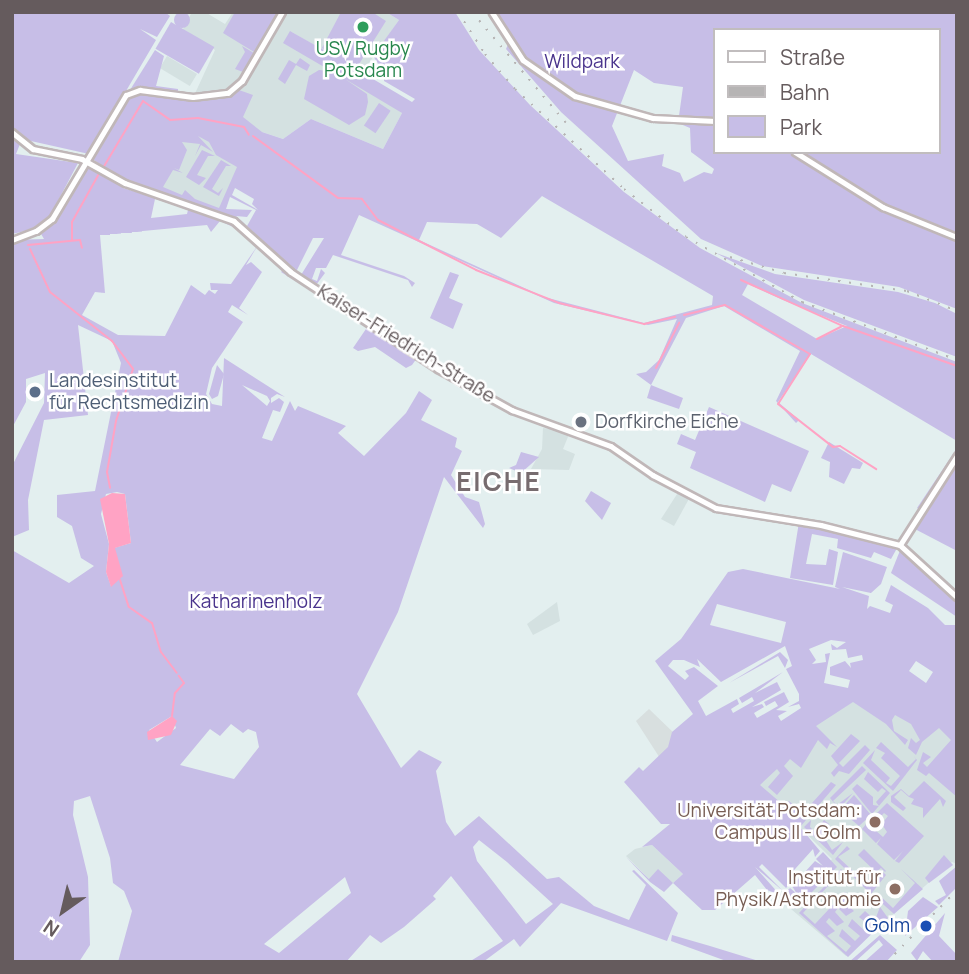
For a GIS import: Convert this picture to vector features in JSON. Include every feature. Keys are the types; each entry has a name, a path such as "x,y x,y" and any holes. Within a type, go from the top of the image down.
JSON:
{"street":[{"path":"12,240 49,221 127,94 141,90 201,97 235,89 282,12"},
{"path":"492,12 523,60 568,93 640,116 713,121"},
{"name":"Kaiser-Friedrich-Straße","path":"12,132 33,149 87,161 122,182 234,221 258,238 292,272 438,369 535,421 611,446 709,505 821,525 900,545"},
{"path":"798,154 883,207 957,237"},
{"path":"957,456 900,545 957,597"}],"shaded area":[{"path":"192,12 205,12 225,24 233,12 386,12 399,20 362,73 290,31 402,113 383,149 311,119 283,139 262,132 220,212 159,192 163,163 192,115 186,113 215,50 183,29"},
{"path":"167,56 197,74 190,86 160,68"},
{"path":"543,428 570,432 563,449 575,454 569,470 531,469 542,449"},
{"path":"679,491 690,497 674,526 661,519"},
{"path":"112,493 125,494 131,543 115,548 123,576 111,587 106,572 109,544 100,499"},
{"path":"557,602 560,621 533,635 527,624"},
{"name":"Universität Potsdam: Campus II - Golm","path":"840,691 936,725 957,739 957,864 952,862 846,956 791,909 832,859 756,784"},
{"path":"649,709 676,735 687,800 636,721"},
{"path":"172,716 177,721 171,735 148,740 147,732"},
{"path":"652,845 683,874 673,883 650,880 626,856 635,849"}],"green space":[{"path":"12,12 165,12 170,16 157,37 140,29 156,40 89,154 22,139 16,154 78,163 51,214 34,229 12,234"},
{"path":"182,12 190,20 182,28 174,20"},
{"path":"235,12 280,12 254,52 223,33"},
{"path":"341,12 372,12 386,21 356,69 412,102 415,99 384,81 384,72 373,56 399,20 386,12 455,12 479,50 530,105 624,192 700,248 802,303 957,362 957,441 811,354 778,402 799,420 796,423 776,401 800,351 724,306 686,318 651,385 636,374 646,372 659,360 677,319 648,325 554,303 359,215 341,255 404,276 415,283 412,287 408,280 333,255 326,268 316,268 312,279 317,281 321,269 325,273 316,285 301,275 324,238 313,238 296,272 247,226 256,210 230,197 226,209 252,210 247,217 236,216 245,224 119,178 92,156 126,98 140,92 201,101 221,99 239,90 253,95 243,117 262,132 283,139 311,119 383,149 402,113 345,79 367,94 368,102 365,115 349,125 304,99 309,76 319,70 331,71 283,43 290,31 329,53 322,48","holes":["198,136 209,142 216,155 237,167 219,208 195,199 185,190 182,195 163,187 173,170 183,173 174,168 179,170 187,150 182,142 200,144 195,156 201,145 213,152","235,188 254,199 252,204 258,210 232,195","542,196 713,296 712,305 644,323 544,297 419,240 427,222 477,224 501,238","748,284 847,326 817,339 742,295"]},
{"name":"Wildpark","path":"495,12 957,12 957,309 899,287 762,266 701,239 561,112 506,49 509,42","holes":["634,70 654,83 683,87 678,123 690,128 691,152 714,169 712,174 704,172 684,182 680,173 662,166 664,154 628,161 612,126"]},
{"path":"171,22 214,47 199,74 156,49"},
{"path":"242,46 254,53 243,72 235,69 245,52"},
{"path":"155,50 164,56 156,86 178,89 178,95 130,90"},
{"path":"300,58 310,65 307,71 296,65 285,84 278,79 289,60 296,64"},
{"path":"379,103 391,111 376,133 364,125"},
{"path":"202,150 215,156 208,156 197,175 206,178 199,185 186,177"},
{"path":"221,160 231,166 226,166 212,189 218,193 223,188 219,196 203,187"},
{"name":"Katharinenholz","path":"92,166 123,188 212,215 232,223 244,232 220,221 211,232 207,225 100,235 105,293 95,292 82,315 118,335 165,336 191,285 205,295 209,290 215,294 218,290 211,290 210,283 231,284 258,245 246,265 251,262 262,272 239,308 248,315 232,305 228,312 243,322 212,368 206,394 212,404 222,406 224,358 285,397 277,394 271,398 271,403 279,398 284,402 280,412 273,410 262,438 272,441 290,401 295,411 298,406 346,426 338,433 364,456 406,413 419,391 432,400 421,420 457,438 455,447 462,451 451,475 465,497 479,502 485,524 483,528 444,477 398,612 357,694 401,768 419,750 442,762 436,771 446,822 455,836 479,816 547,879 559,877 594,906 629,920 646,885 632,871 634,870 678,913 667,941 561,903 520,947 514,939 483,962 469,962 503,941 451,876 433,896 436,899 404,927 381,943 370,935 346,962 118,962 132,911 124,891 113,883 110,858 90,796 74,801 73,815 88,877 90,945 79,962 12,962 12,550 69,583 94,566 81,558 72,526 57,517 57,495 95,491 121,363 112,341 78,325 88,415 44,420 28,500 29,530 12,537 12,466 44,403 45,373 26,379 26,402 12,428 12,240 44,239 40,232 58,214 86,167","holes":["155,199 188,210 187,214 151,218","242,385 267,396 270,401 267,406","106,494 125,494 131,543 114,548 121,571 111,586 106,572 109,544 101,514","172,716 176,728 157,742 149,730","231,724 243,733 248,729 256,732 259,747 234,779 180,765 210,729 220,736","479,840 553,904 526,924 477,861 473,847","345,877 351,893 279,953 264,944"]},
{"path":"716,253 775,274 898,292 935,303 957,314 957,357 804,300"},
{"path":"284,269 347,312 281,272"},
{"path":"450,272 459,275 449,298 463,304 453,329 430,318"},
{"path":"368,326 417,358 412,365 406,368 375,347 358,351 353,348"},
{"path":"217,365 224,374 218,396 212,399 209,394"},
{"path":"651,385 683,398 679,409 647,398"},
{"path":"709,407 809,451 791,492 772,484 765,502 690,468 696,452 677,444 681,434 695,440"},
{"path":"829,442 863,463 860,469 852,468 844,484 829,477 830,462 821,458"},
{"path":"957,448 957,454 920,510 917,508"},
{"path":"521,452 539,457 521,473 509,468 516,465"},
{"path":"957,462 957,551 913,528"},
{"path":"591,491 611,503 602,520 585,501"},
{"path":"799,522 896,546 896,550 891,559 874,552 871,558 837,548 838,539 812,534 806,564 826,565 829,549 838,552 833,585 790,578"},
{"path":"901,548 957,599 957,617 891,573"},
{"path":"843,552 887,567 881,584 871,593 842,587 869,596 867,609 870,606 890,613 893,605 885,601 891,585 928,608 945,625 957,625 957,797 929,773 926,776 917,770 923,752 931,757 923,763 927,767 951,740 939,728 922,742 916,755 908,748 911,738 916,743 920,740 911,724 895,715 892,720 894,731 908,740 905,745 886,724 853,702 816,726 837,747 830,743 827,749 818,740 801,768 790,759 784,766 793,776 777,795 768,787 780,773 777,769 760,785 781,803 781,809 789,801 803,813 831,782 836,785 800,827 820,851 815,857 813,849 787,878 790,884 786,888 762,864 759,867 783,891 755,867 780,895 767,890 755,875 715,910 702,910 673,883 683,874 652,845 642,847 670,824 661,824 624,782 639,767 643,771 668,747 672,732 693,714 655,661 681,639 728,572 743,569 840,589 835,587","holes":["717,604 786,622 781,643 710,625","831,640 846,642 837,648 831,644 832,650 846,649 848,658 862,655 863,660 850,663 851,668 845,661 830,667 830,675 850,680 848,688 824,683 830,653 825,654 826,662 812,664 816,660 809,649","785,646 792,666 786,669 799,694 799,701 788,707 799,704 801,708 781,721 778,716 787,711 776,710 789,702 784,692 764,702 766,706 775,701 778,706 757,718 754,713 764,707 762,704 752,707 781,690 777,682 755,693 783,672 739,698 742,703 752,697 754,701 733,713 731,709 739,704 737,699 706,716 698,701 718,686 694,667 685,671 689,676 685,680 668,666 673,660 684,660 700,667 697,659 721,682","916,661 933,672 926,683 909,671"]},
{"path":"780,652 788,660 785,668 778,656 729,683"},
{"path":"851,734 860,741 839,763 843,767 865,745 870,750 849,774 839,771 834,777 831,773 838,765 831,756"},
{"path":"881,742 908,767 916,759 913,755 917,760 893,791 863,763 875,750 871,760 890,778 886,783 891,786 900,776 881,758 885,753 876,748"},
{"path":"862,766 866,770 833,801 837,805 853,793 839,809 830,798"},
{"path":"868,772 890,793 879,806 876,802 886,791 882,788 878,792 864,779"},
{"path":"924,781 946,801 943,807 940,799 923,818 923,808 911,804 914,799 909,797 901,790 894,797 906,808 903,811 891,802 891,796 901,789 909,796"},
{"path":"857,784 873,797 873,805 879,806 872,814 852,789"},
{"path":"854,795 871,815 859,826 840,810"},
{"path":"887,803 924,836 899,863 895,861 903,851 894,860 877,844 881,838 876,843 862,829 867,823 883,837 887,832 883,826 877,830 888,816 884,813 872,826 868,822"},
{"path":"811,820 810,827 815,832 824,820 829,824 827,829 834,835 831,837 825,830 822,834 832,850 843,842 833,855 804,827"},
{"path":"847,846 850,849 838,857 870,887 882,871 886,875 871,894 835,859"},
{"path":"864,849 885,872 881,868 876,872 858,855"},
{"path":"823,852 837,867 795,909 782,896 790,888 797,894 792,886 802,875 810,881 804,873 815,861 823,866 816,859"},
{"path":"944,855 953,865 929,883 925,878"},
{"path":"626,857 649,879 658,869 673,883 664,892 650,882"},
{"path":"957,866 957,887 939,905 935,901 946,895 939,881"},
{"path":"841,869 848,876 841,872 803,913 815,924 845,892 852,899 844,902 854,911 846,916 838,908 835,912 844,922 837,926 829,918 826,922 835,931 827,936 846,952 851,946 839,936 842,929 855,941 860,936 848,926 852,919 865,931 870,926 859,917 865,911 875,920 880,907 888,918 848,957 799,913"},
{"path":"901,869 923,889 894,914 875,897 878,894 893,908 915,883"},
{"path":"923,897 938,907 905,936 908,911"},
{"path":"945,913 939,936 957,955 957,962 933,962 923,951 917,961 911,953"},
{"path":"672,935 762,962 729,962 671,941"},
{"path":"880,935 897,950 886,962 864,962 883,945 879,940 855,962 849,962"}],"waterway":[{"path":"103,168 143,101 170,120 198,118 244,127 249,135"},
{"path":"253,136 338,198 362,199 378,220 476,270 559,303 644,324 675,317"},
{"path":"72,240 72,222 100,172"},
{"path":"28,245 80,240 82,248"},
{"path":"30,249 50,292 112,341 133,369 116,421 107,472 110,488"},
{"path":"741,280 843,326 957,366"},
{"path":"684,315 725,305 810,354 778,404 833,447 840,446 876,469"},
{"path":"656,368 679,323"},
{"path":"817,339 841,327"},
{"path":"120,580 129,607 152,623 161,652 177,673"},
{"path":"172,716 175,693 184,683 179,676"}],"railway":[{"path":"458,12 485,54 515,89 624,189 686,237 802,302 957,360"},
{"path":"472,12 566,123"},
{"path":"730,257 784,273 907,291 957,311"},
{"path":"887,962 957,890"}],"place":[{"name":"USV Rugby Potsdam","path":"363,27"},
{"name":"Landesinstitut für Rechtsmedizin","path":"35,392"},
{"name":"Dorfkirche Eiche","path":"581,422"},
{"name":"Universität Potsdam: Campus II - Golm","path":"875,822"},
{"name":"Institut für Physik/Astronomie","path":"895,889"},
{"name":"Golm","path":"926,926"}],"district":[{"name":"EICHE","path":"499,482"}]}
